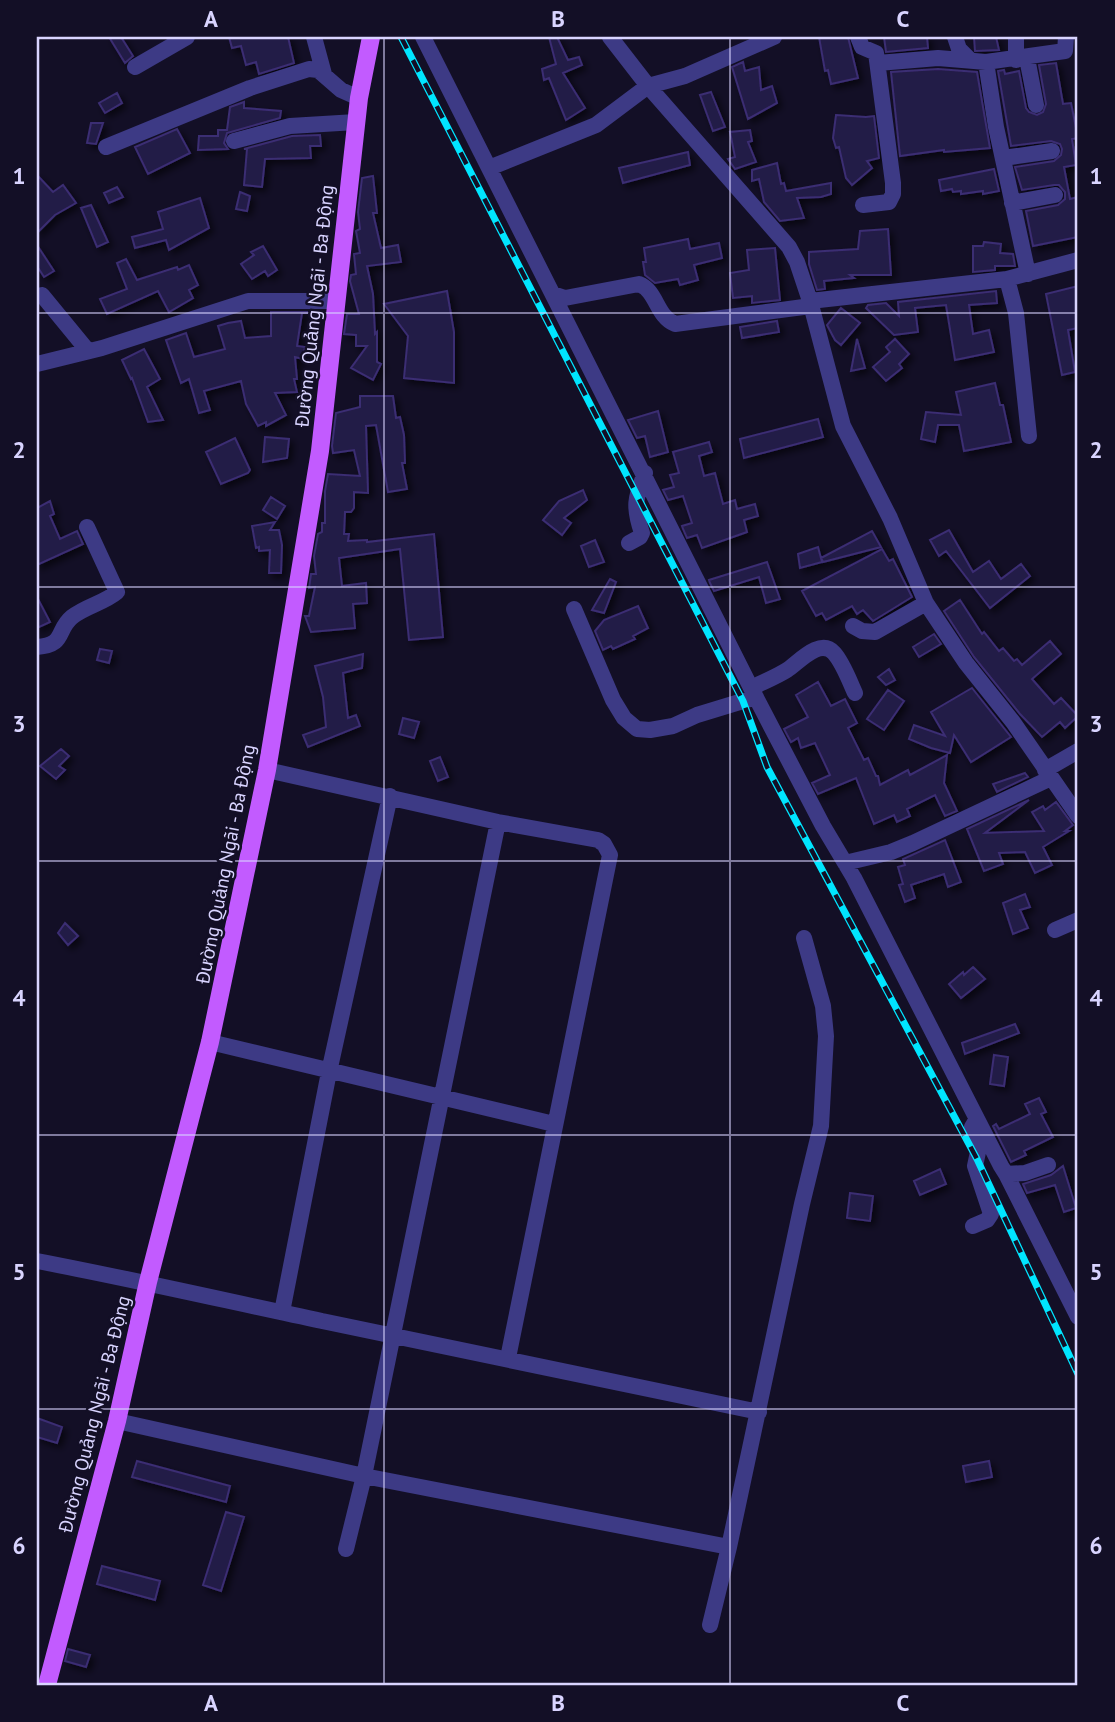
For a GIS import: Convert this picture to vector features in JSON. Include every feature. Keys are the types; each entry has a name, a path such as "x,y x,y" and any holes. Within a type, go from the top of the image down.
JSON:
{"main road":[{"name":"Đường Quảng Ngãi - Ba Động","path":"47,1685 117,1421 148,1282 211,1042 267,770 320,451 356,122 371,37"}],"street":[{"path":"135,67 187,37"},
{"path":"314,37 324,74"},
{"path":"423,37 754,693 845,863 1078,1317"},
{"path":"610,37 648,86 789,247 811,303 843,426 890,518 926,603 965,663 997,701 1078,816"},
{"path":"489,167 596,125 648,86 685,76 739,44 774,37"},
{"path":"858,37 862,47 876,53 893,194 889,202 863,205"},
{"path":"955,37 959,49 978,62 1004,158 1028,274"},
{"path":"1016,37 1036,105"},
{"path":"878,63 938,58 978,62 1021,59 1070,46"},
{"path":"106,148 277,78 309,69 318,69 341,90 359,98"},
{"path":"234,141 290,126 356,122"},
{"path":"1004,158 1052,151"},
{"path":"1012,203 1055,195"},
{"path":"553,293 565,298 639,284 646,287 664,317 675,324 811,303 1007,279 1078,260"},
{"path":"1007,279 1016,313 1028,436"},
{"path":"42,295 88,351"},
{"path":"37,364 248,302 336,300"},
{"path":"629,543 642,533 635,510 637,492 645,473"},
{"path":"37,647 50,646 60,639 70,618 117,592 87,527"},
{"path":"853,626 862,631 875,632 926,603"},
{"path":"574,609 613,700 624,718 637,729 673,726 754,693 817,649 832,650 855,693"},
{"path":"845,863 891,852 913,843 1048,774 1078,751"},
{"path":"267,770 498,822 598,840 604,844 610,855 508,1357"},
{"path":"282,1312 329,1072 390,796"},
{"path":"346,1549 364,1476 498,822"},
{"path":"1055,929 1078,920"},
{"path":"710,1625 821,1126 826,1036 823,1006 804,938"},
{"path":"211,1042 554,1124"},
{"path":"973,1226 987,1220 990,1214 975,1166 978,1152 972,1127 977,1119"},
{"path":"1006,1174 1025,1173 1048,1165"},
{"path":"37,1261 508,1357 759,1412"},
{"path":"117,1421 364,1476 729,1547"}],"building":[{"path":"109,37 121,37 133,56 125,63"},
{"path":"229,37 288,37 294,63 259,74 256,62 246,65 241,46 232,48"},
{"path":"549,37 557,37 568,60 579,57 582,65 563,73 585,108 566,120 549,78 544,80 542,69 556,64"},
{"path":"819,37 848,37 858,78 831,84 828,70 825,71"},
{"path":"884,37 927,37 928,48 886,52"},
{"path":"974,37 996,37 999,50 975,51"},
{"path":"743,62 745,71 759,67 761,90 772,86 777,103 748,119 732,67"},
{"path":"1056,63 1063,104 1071,103 1078,138 1072,139 1076,165 1064,167 1070,199 1078,197 1078,237 1033,246 1026,211 1058,205 1065,199 1065,192 1059,185 1022,190 1015,167 1054,161 1061,155 1062,149 1060,144 1051,141 1011,146 998,71 1004,70 1005,74 1019,71 1026,108 1037,115 1043,112 1046,104 1039,65"},
{"path":"938,69 977,72 990,148 900,156 891,72"},
{"path":"711,92 725,127 713,131 700,95"},
{"path":"117,93 122,103 105,113 99,103"},
{"path":"244,102 244,108 281,111 280,118 227,133 224,143 228,149 198,150 199,136 218,136 218,130 227,130 230,107"},
{"path":"836,115 874,116 879,158 867,161 872,168 852,185 846,178 839,147 836,148 833,138"},
{"path":"91,123 103,123 96,144 87,143"},
{"path":"177,129 190,153 148,174 135,147"},
{"path":"750,130 752,141 748,142 756,162 735,169 728,159 735,157 730,132"},
{"path":"320,135 321,146 310,146 311,158 265,159 262,187 244,185 247,149 244,149 292,136"},
{"path":"688,152 690,165 623,183 619,168"},
{"path":"777,163 781,184 784,183 786,191 831,183 831,194 797,198 804,218 780,221 764,202 759,179 752,181 752,170"},
{"path":"994,169 999,191 961,194 961,191 953,192 952,189 941,191 939,180"},
{"path":"37,175 53,192 63,185 76,203 55,215 37,233"},
{"path":"373,176 377,213 373,213 381,248 398,245 401,262 367,266 373,294 375,334 377,332 377,362 381,364 373,380 351,368 367,346 356,346 356,335 344,334 347,314 359,314 350,281 351,275 356,274 354,254 360,253 356,231 360,229 358,212 362,178"},
{"path":"117,187 123,197 109,203 104,193"},
{"path":"240,192 250,196 247,211 236,209"},
{"path":"200,198 209,228 169,250 166,240 135,248 132,237 163,229 158,212"},
{"path":"91,205 108,242 97,247 81,208"},
{"path":"888,229 891,275 850,275 854,278 824,281 825,289 817,290 809,264 809,252 858,249 860,231"},
{"path":"688,239 690,249 719,243 722,258 694,265 698,280 680,285 678,279 655,283 645,275 644,248"},
{"path":"984,242 1001,244 1000,253 1013,254 1015,266 995,266 995,270 973,272 973,246 983,246"},
{"path":"37,245 54,271 44,277 37,266"},
{"path":"263,246 277,270 268,276 265,271 252,279 241,264 254,255 251,252"},
{"path":"775,248 780,300 752,303 752,296 733,298 730,273 749,270 747,250"},
{"path":"126,259 137,280 189,265 198,285 189,290 193,298 169,312 158,291 107,314 100,299 127,289 117,263"},
{"path":"1078,286 1078,328 1068,330 1075,372 1062,375 1046,294"},
{"path":"447,291 454,332 454,383 404,378 408,336 384,304"},
{"path":"996,291 997,303 969,305 973,334 989,330 994,352 955,360 946,305 915,308 918,332 894,335 866,308 868,305 886,303 899,316 898,302"},
{"path":"841,308 860,323 841,345 827,325"},
{"path":"271,312 307,312 302,313 297,346 305,347 303,359 295,357 297,379 294,379 297,392 275,393 286,415 266,426 266,422 258,426 246,404 241,381 204,391 210,410 199,413 189,379 181,383 166,340 186,333 194,357 225,349 218,326 241,321 245,338 271,336"},
{"path":"777,321 779,332 742,338 740,327"},
{"path":"857,339 865,368 851,371"},
{"path":"895,339 909,354 899,364 902,368 886,381 873,367 890,352 886,347"},
{"path":"144,349 160,379 147,387 163,420 148,422 132,378 122,360"},
{"path":"995,383 1011,442 964,451 959,425 938,425 935,442 921,439 926,412 961,415 956,392"},
{"path":"360,396 393,396 396,418 400,417 404,435 405,463 402,463 407,489 388,492 376,425 366,426 368,493 354,492 354,508 351,512 345,512 344,534 349,534 348,541 367,542 434,534 443,637 409,640 400,549 339,558 342,586 366,583 367,603 353,604 355,628 311,632 305,616 309,616 315,587 309,588 311,574 316,574 314,556 318,534 322,532 322,523 325,523 328,474 360,476 354,450 333,453 332,446 336,413 360,407"},
{"path":"658,411 668,452 650,457 645,436 637,438 628,420"},
{"path":"818,419 823,437 744,458 740,439"},
{"path":"265,437 289,439 287,458 263,462"},
{"path":"235,438 250,470 221,484 206,452"},
{"path":"709,442 712,452 699,456 704,476 715,473 723,504 735,500 737,509 755,504 758,516 744,520 747,532 702,548 697,535 687,538 683,529 682,526 692,523 683,496 668,500 663,490 674,487 670,475 679,473 673,452"},
{"path":"583,490 587,500 564,518 571,523 562,535 543,520 559,501"},
{"path":"271,497 285,506 277,519 263,510"},
{"path":"50,501 54,514 50,516 60,539 77,531 83,544 37,565 37,508"},
{"path":"275,522 270,530 279,530 282,545 281,573 269,573 270,550 259,551 259,547 256,548 252,526"},
{"path":"949,530 973,572 989,561 1001,579 1021,564 1030,576 990,608 946,551 939,556 930,540"},
{"path":"872,531 881,547 823,562 821,558"},
{"path":"595,540 604,562 589,567 581,546"},
{"path":"818,547 822,562 800,568 798,554"},
{"path":"882,549 889,561 893,559 912,597 873,621 863,610 857,614 852,606 826,620 822,613 816,616 802,591"},
{"path":"767,562 780,599 766,603 759,577 714,591 710,583 709,580"},
{"path":"610,579 616,582 604,613 592,610"},
{"path":"37,597 50,622 37,628"},
{"path":"960,600 982,634 984,632 999,651 1003,648 1014,661 1017,659 1022,665 1050,641 1061,654 1032,679 1054,704 1061,698 1078,716 1065,728 1060,722 1042,737 1020,714 974,657 944,611"},
{"path":"638,606 648,628 633,636 635,639 613,649 611,646 603,650 595,631 604,620"},
{"path":"934,634 941,644 919,657 913,647"},
{"path":"100,649 112,651 109,663 97,660"},
{"path":"363,654 362,668 343,673 348,718 356,715 360,726 308,747 303,735 326,727 323,697 315,666"},
{"path":"889,669 895,680 886,685 878,677"},
{"path":"818,682 831,706 845,699 857,723 848,728 864,760 868,758 880,785 908,770 910,775 947,755 944,783 957,811 945,816 935,795 907,809 910,816 897,822 894,815 874,824 856,778 818,794 812,783 830,775 815,743 801,748 798,738 791,742 784,729 808,717 796,695"},
{"path":"972,688 1011,737 971,762 954,735 950,753 909,739 914,725 945,736 931,712"},
{"path":"888,690 904,701 884,730 867,719"},
{"path":"403,718 419,722 414,738 399,734"},
{"path":"61,749 69,756 59,766 65,770 56,779 40,766"},
{"path":"440,757 448,777 438,781 430,761"},
{"path":"1025,773 1028,777 997,792 993,784"},
{"path":"1029,800 985,833 1044,831 1032,812 1043,806 1045,810 1056,802 1073,825 1065,831 1069,831 1043,847 1052,865 1035,873 1025,852 999,853 1003,864 984,871 967,829"},
{"path":"945,840 961,882 948,887 944,874 911,885 915,898 905,902 899,885 903,884 898,867 905,865 903,859"},
{"path":"1025,894 1030,907 1020,910 1028,928 1013,934 1003,903"},
{"path":"65,923 78,936 68,945 58,933"},
{"path":"973,967 985,979 961,998 949,984"},
{"path":"1015,1024 1019,1033 965,1054 962,1043"},
{"path":"994,1055 1008,1057 1004,1086 990,1084"},
{"path":"1039,1098 1046,1112 1041,1114 1053,1137 1024,1151 1026,1155 1011,1162 993,1126 996,1124 999,1129 1030,1114 1025,1104"},
{"path":"1063,1166 1076,1208 1064,1212 1055,1185 1027,1193 1023,1184 1051,1175"},
{"path":"940,1169 946,1184 920,1195 914,1181"},
{"path":"850,1193 873,1196 870,1221 847,1218"},
{"path":"37,1418 62,1427 57,1443 37,1437"},
{"path":"137,1461 230,1486 226,1502 132,1477"},
{"path":"989,1461 992,1477 966,1482 963,1466"},
{"path":"226,1512 244,1517 221,1591 203,1585"},
{"path":"102,1566 160,1581 155,1600 97,1584"},
{"path":"68,1649 90,1655 86,1667 65,1661"}],"railway":[{"path":"401,37 743,701 767,767 977,1159 1078,1374"}]}
